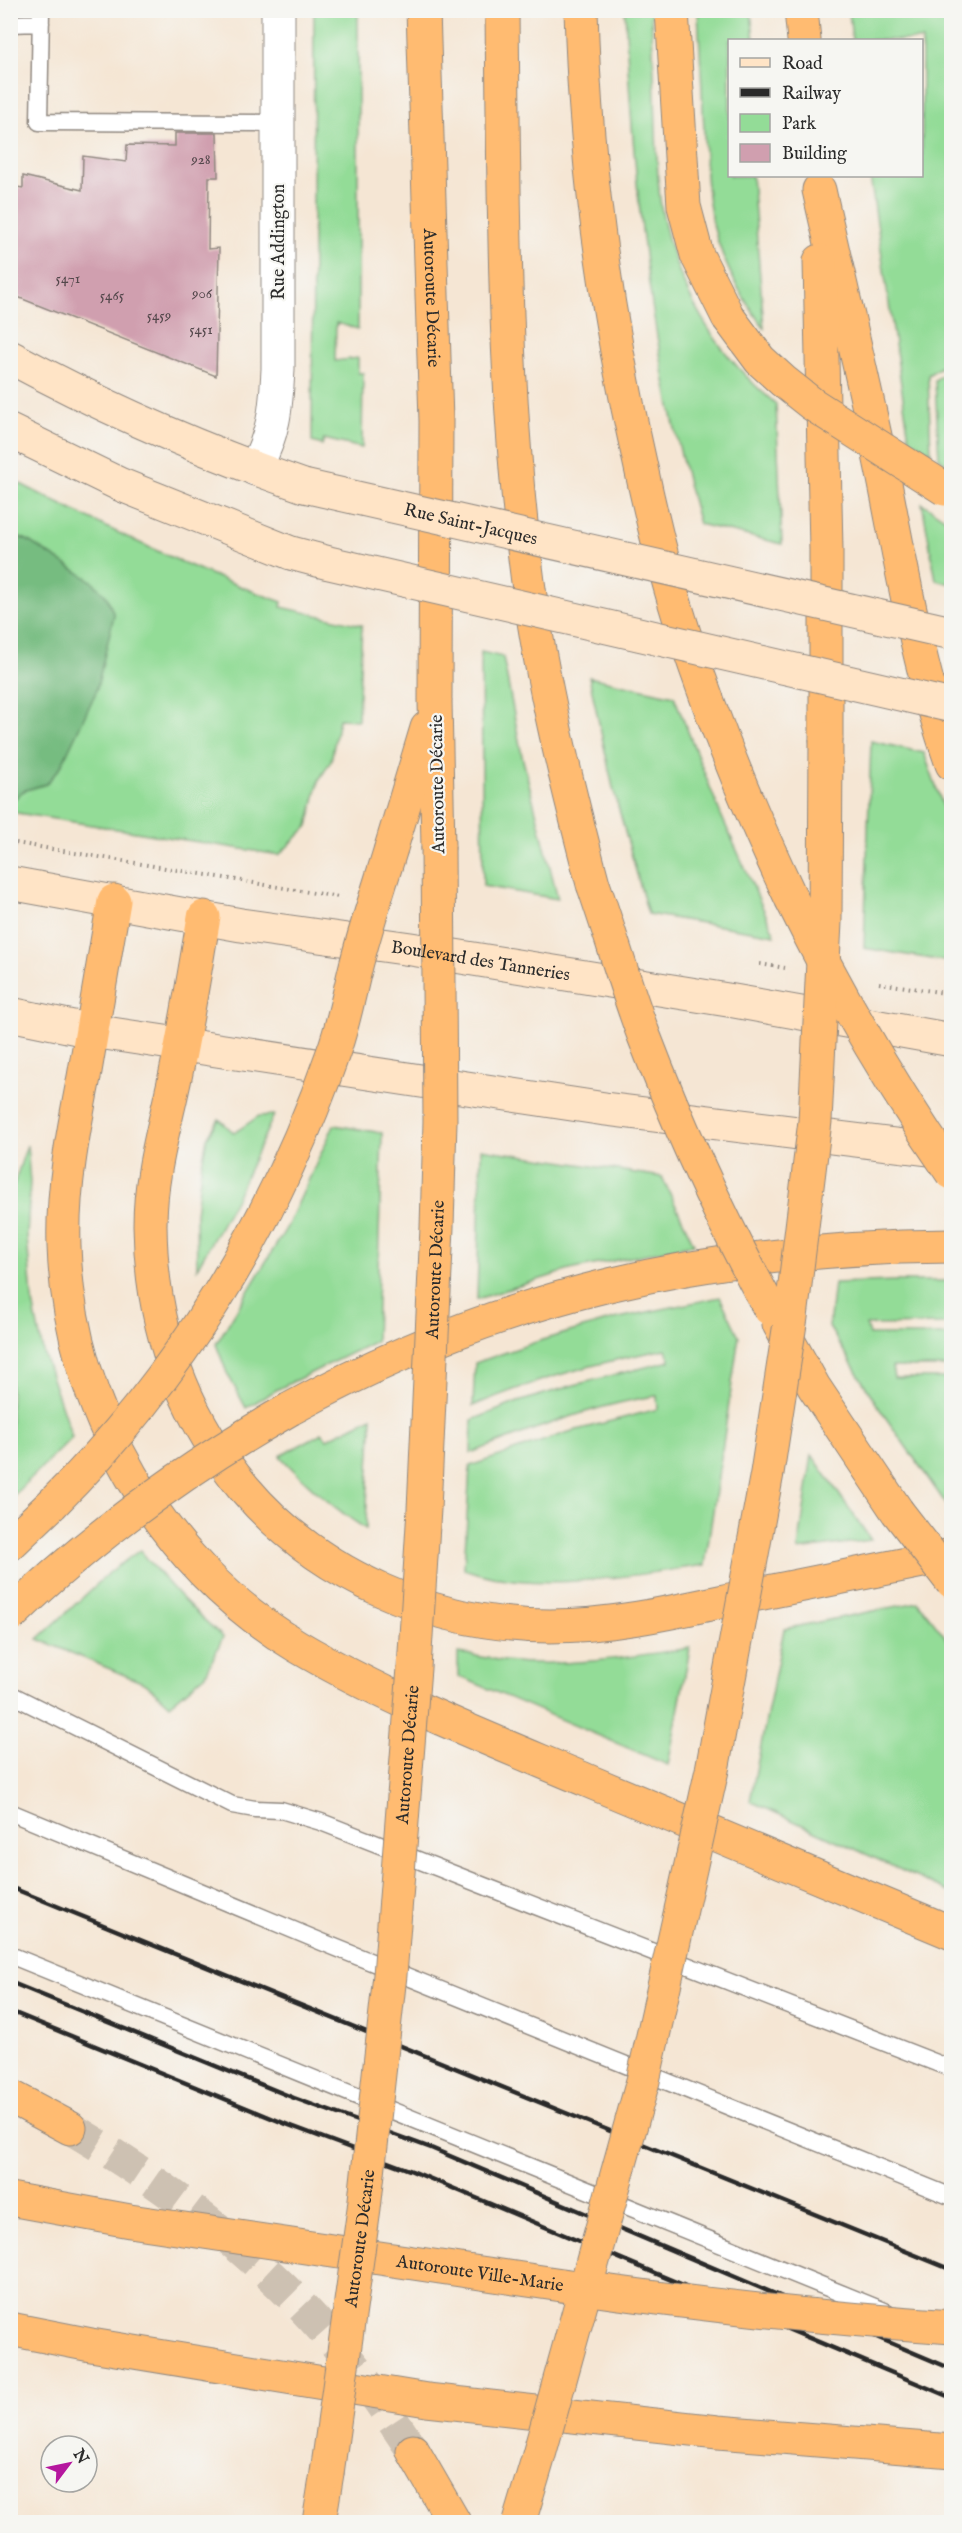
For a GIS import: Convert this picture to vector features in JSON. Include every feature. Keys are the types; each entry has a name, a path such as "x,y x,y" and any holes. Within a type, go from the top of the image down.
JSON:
{"highway":[{"name":"Autoroute Décarie","path":"319,2523 365,2198 390,1975 423,1520 437,1227 440,1121 435,701 436,421 423,10"},
{"path":"502,10 510,372 520,513 528,583 542,668 563,765 593,884 643,1034 694,1159 770,1310 814,1387 897,1511 951,1582"},
{"path":"581,10 588,122 612,329 646,494 667,578 708,701 759,831 791,898 861,1031 951,1173"},
{"path":"672,10 684,206 697,255 728,317 760,360 812,404 948,491"},
{"path":"801,10 804,39"},
{"path":"519,2523 644,2081 712,1770 767,1473 792,1306 814,1121 825,922 826,550 818,183"},
{"path":"818,183 889,503 901,574 923,670 951,764"},
{"path":"10,1544 111,1442 168,1370 214,1302 263,1218 302,1135 334,1050 355,969 435,701"},
{"path":"114,901 77,1110 64,1216 64,1249 68,1292 76,1333 102,1417 119,1454 162,1524 221,1589 258,1619 295,1645 345,1672 457,1726 951,1934"},
{"path":"204,917 182,1044 158,1148 150,1220 151,1261 156,1304 166,1344 190,1407 233,1474 261,1508 323,1559 389,1593 432,1610 472,1619 550,1626 589,1624 686,1609 951,1555"},
{"path":"10,1616 69,1561 151,1497 236,1440 290,1409 407,1351 492,1318 576,1293 674,1270 773,1255 849,1248 951,1246"},
{"path":"10,2096 70,2128"},
{"name":"Autoroute Ville-Marie","path":"10,2199 141,2222 666,2300 872,2322 951,2327"},
{"path":"10,2329 137,2354 427,2400 718,2432 951,2451"},
{"path":"413,2451 454,2523"}],"main road":[{"name":"Rue Saint-Jacques","path":"10,357 154,429 304,486 951,633"},
{"path":"10,431 129,488 291,553 951,706"},
{"name":"Boulevard des Tanneries","path":"10,883 204,917 734,1001 951,1040"},
{"path":"10,1014 92,1031 606,1109 951,1152"}],"street":[{"name":"Rue Addington","path":"255,469 272,431 277,393 278,10"}],"lane":[{"path":"10,24 41,17 39,122 277,123"},
{"path":"10,1694 232,1805 281,1810 321,1822 951,2068"},
{"path":"10,1812 333,1947 951,2197"},
{"path":"10,1955 951,2338"}],"green space":[{"path":"314,11 358,11 358,329 336,323 335,361 358,358 358,373 363,373 362,448 324,439 322,445 312,442"},
{"path":"625,11 651,11 659,192 669,240 678,267 702,318 718,342 754,385 776,404 782,544 699,524 668,398 647,270 633,141"},
{"path":"698,11 751,11 754,39 728,39 728,177 752,177 764,328 743,296 721,251 710,212"},
{"path":"849,11 951,11 952,360 928,375 931,453 909,438 870,177 923,177 923,39 852,39"},
{"path":"951,369 951,467 939,458 935,380"},
{"path":"11,479 144,545 282,602 281,607 362,625 358,720 339,719 331,761 319,780 308,826 279,855 11,812 10,802 23,791 46,784 27,540 11,534"},
{"path":"922,503 947,520 951,537 951,584 936,580"},
{"path":"11,534 27,540 92,581 107,597 114,615 96,692 60,768 46,784 23,791 11,802"},
{"path":"481,652 503,657 522,756 558,899 483,886"},
{"path":"589,677 674,696 721,815 775,935 648,914 613,788"},
{"path":"871,741 924,753 951,829 951,962 864,948"},
{"path":"274,1115 236,1198 197,1268 196,1214 207,1138 219,1119 234,1133 259,1116"},
{"path":"334,1125 382,1133 376,1341 278,1389 246,1408 227,1373 216,1344 287,1227"},
{"path":"27,1145 30,1182 27,1237 32,1298 43,1352 72,1437 11,1498 10,1196"},
{"path":"481,1149 662,1177 694,1244 570,1270 477,1299"},
{"path":"951,1281 951,1324 866,1325 869,1335 951,1335 951,1367 892,1367 894,1378 951,1378 951,1511 879,1408 829,1327 834,1283"},
{"path":"720,1297 739,1336 705,1565 616,1578 552,1582 491,1577 464,1569 470,1466 569,1432 658,1409 657,1396 587,1412 471,1453 472,1420 518,1402 574,1385 670,1361 666,1349 617,1360 568,1372 473,1406 475,1363 614,1319"},
{"path":"372,1417 366,1529 321,1496 280,1456 322,1433 327,1439"},
{"path":"812,1455 871,1540 798,1550"},
{"path":"140,1550 179,1595 223,1637 206,1674 169,1705 146,1684 38,1639 110,1572"},
{"path":"918,1602 951,1644 951,1893 750,1801 784,1629"},
{"path":"690,1648 668,1765 458,1676 458,1653 504,1661 551,1663 644,1655"}],"building":[{"path":"175,133 217,133 218,177 209,177 208,249 219,248 216,376 10,294 10,186 23,188 23,176 82,190 83,156 126,162 127,145 175,146"}],"tunnel":[{"path":"70,2128 149,2178 224,2235 260,2266 325,2332 355,2368 413,2451"}],"railway":[{"path":"10,1887 952,2270"},
{"path":"10,1982 294,2098 431,2148 952,2369"},
{"path":"10,2011 286,2124 412,2171 952,2398"}]}
